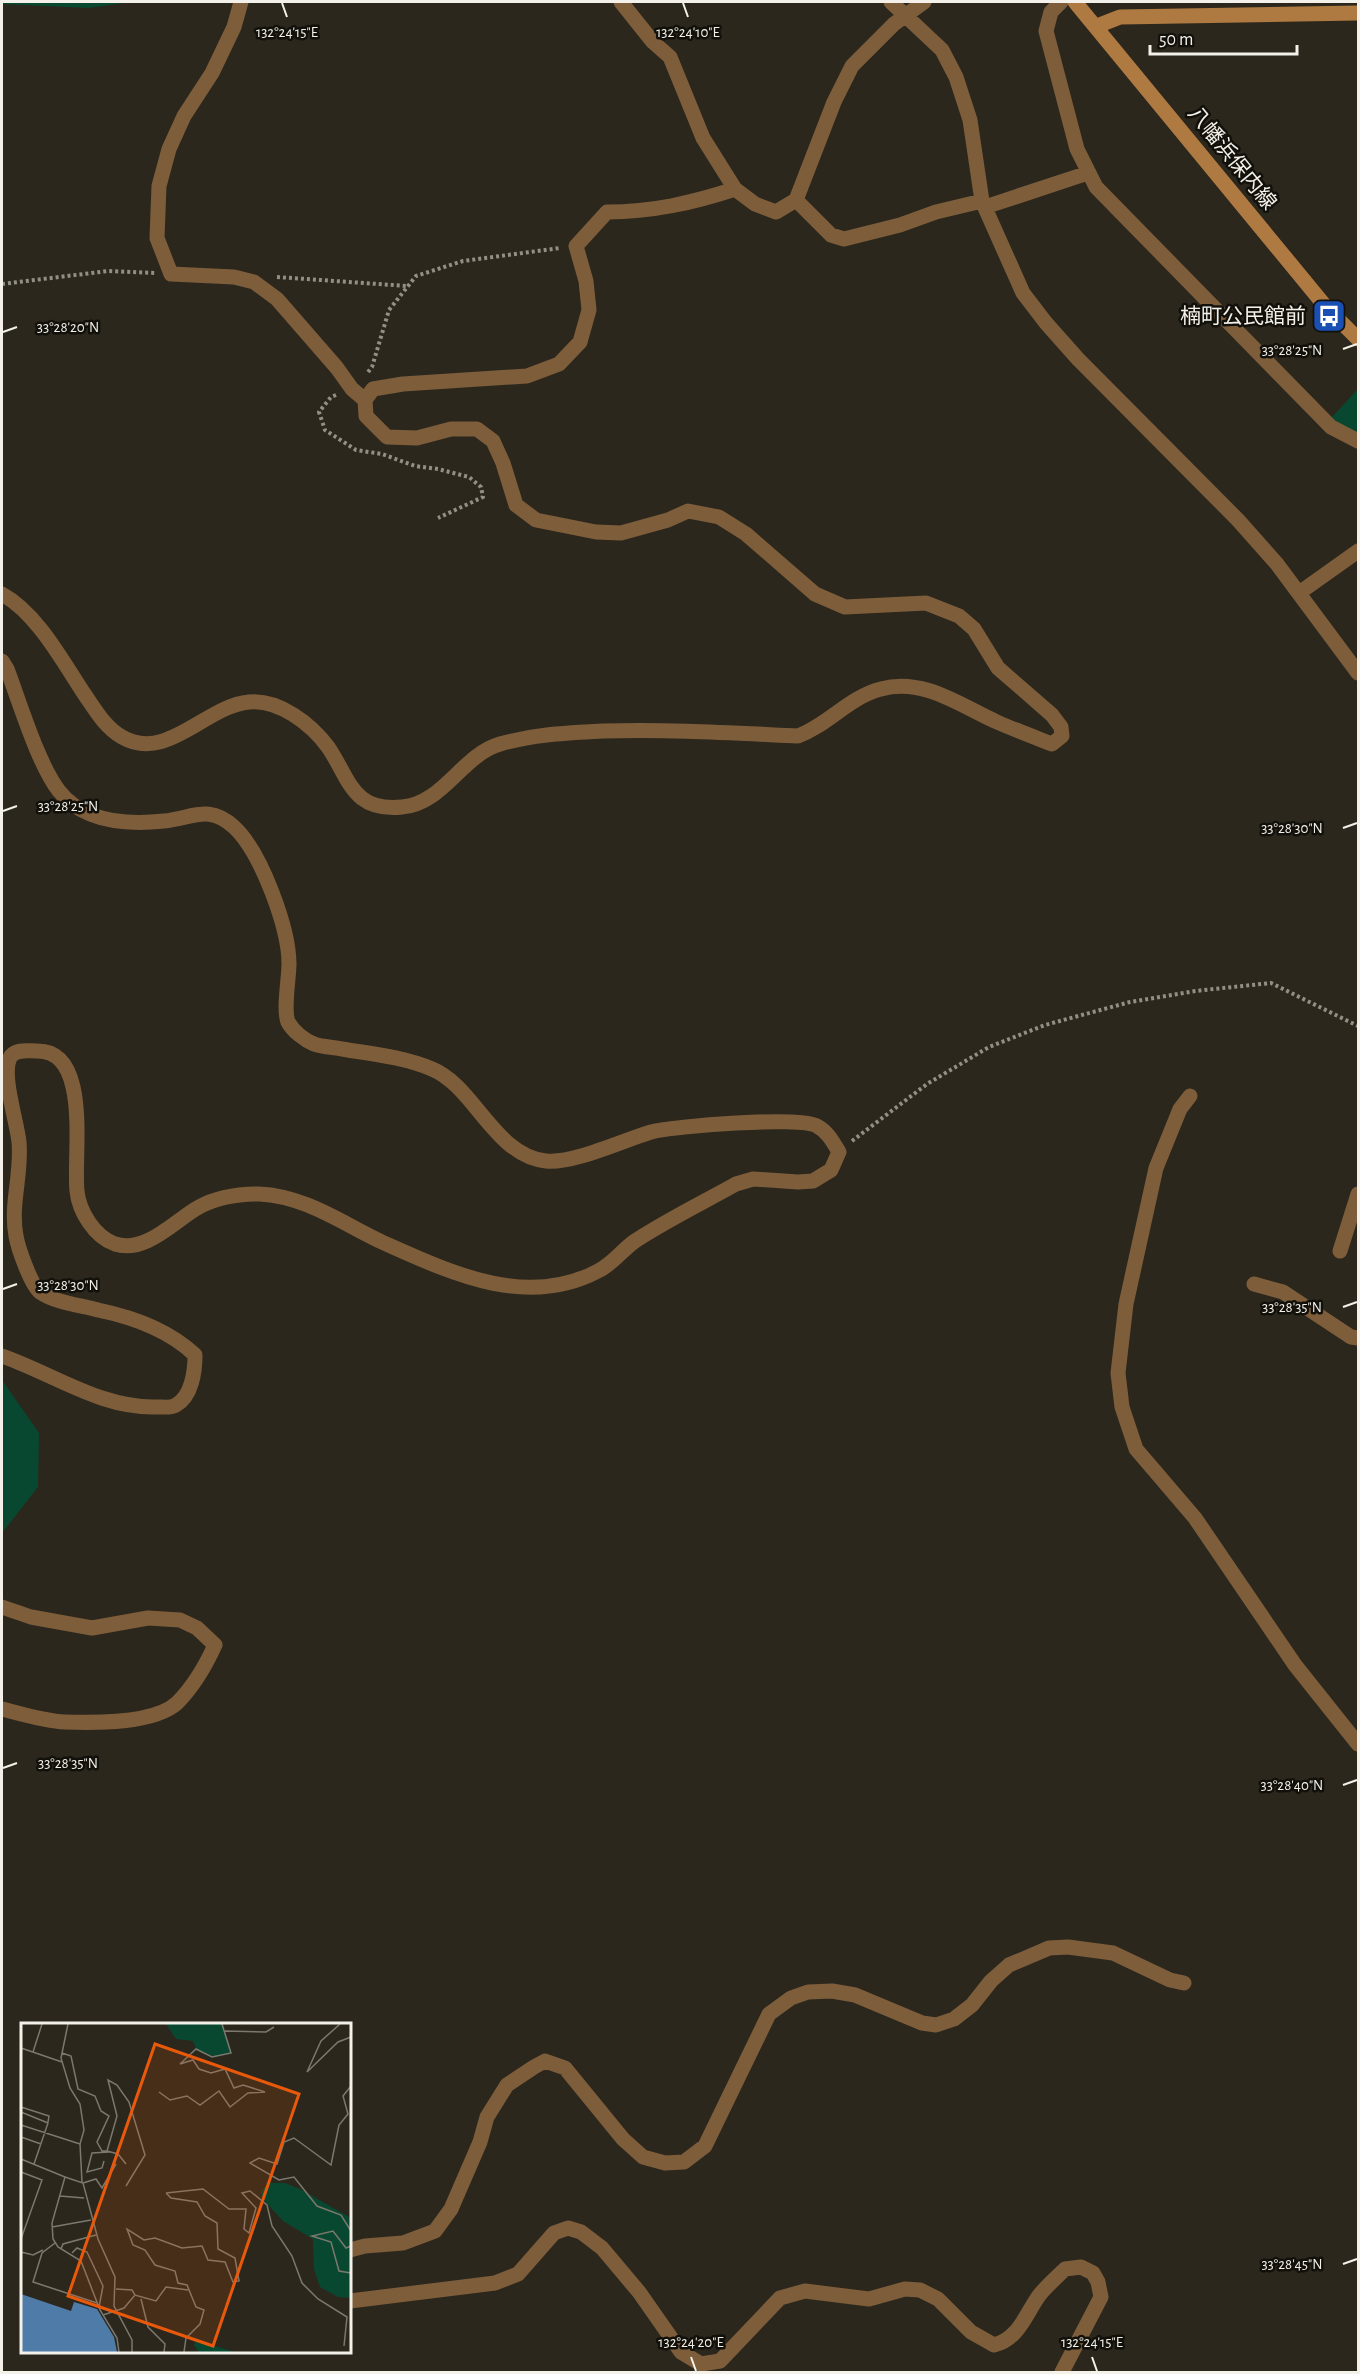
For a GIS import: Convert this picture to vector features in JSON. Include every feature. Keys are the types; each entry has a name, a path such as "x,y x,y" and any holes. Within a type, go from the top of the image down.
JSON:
{"main road":[{"name":"八幡浜保内線","path":"1075,2 1326,307 1359,339"},
{"path":"1096,27 1120,17 1359,13"}],"street":[{"path":"241,2 234,27 212,73 184,116 169,148 159,186 157,238 171,274 234,277 254,282 277,299 337,368 352,389 365,400"},
{"path":"621,2 653,42 670,57 703,138 735,189 755,204 776,212 796,200 834,102 852,66 904,15 924,2"},
{"path":"891,2 942,50 956,77 970,120 983,204 1023,293 1078,359 1238,520 1299,593 1359,673"},
{"path":"1061,2 1051,12 1046,31 1077,148 1096,187 1331,427 1359,441"},
{"path":"796,200 831,236 844,239 900,225 936,212 983,204 1088,173"},
{"path":"2,594 23,610 48,639 105,725 123,738 141,744 156,743 188,730 216,712 248,702 267,703 284,709 316,733 329,749 346,782 358,796 375,806 403,808 424,800 478,756 497,745 532,736 643,730 798,736 814,730 852,701 881,688 904,687 937,692 996,722 1052,744 1062,736 1062,727 1052,715 998,668 974,630 959,616 926,603 845,608 814,594 746,534 719,517 688,511 668,520 621,533 596,532 536,520 516,505 493,441 477,429 451,429 417,438 387,437 366,416 365,400 373,389 527,376 560,364 580,342 590,310 586,281 576,246 607,212 642,212 691,203 735,189"},
{"path":"1299,593 1359,551"},
{"path":"2,661 44,765 57,789 70,803 87,813 120,823 167,821 195,813 214,814 235,828 250,848 275,899 283,924 289,960 287,1019 294,1031 314,1044 414,1062 437,1071 452,1080 498,1135 522,1153 545,1161 568,1159 655,1131 776,1121 816,1125 830,1135 840,1152 831,1170 813,1181 753,1179 736,1184 632,1243 599,1271 575,1280 535,1288 507,1287 462,1276 381,1241 324,1211 294,1200 261,1194 233,1195 202,1205 151,1239 134,1245 114,1244 96,1231 86,1219 77,1195 76,1113 71,1076 60,1057 48,1050 16,1052 7,1059 5,1075 18,1137 21,1166 14,1208 16,1238 34,1286 59,1301 109,1312 139,1322 184,1344 195,1355 195,1375 184,1398 175,1406 137,1408 90,1395 2,1356"},
{"path":"1190,1096 1180,1109 1156,1168 1126,1304 1118,1373 1122,1407 1136,1449 1195,1518 1295,1665 1359,1744"},
{"path":"1340,1251 1359,1194"},
{"path":"1254,1284 1283,1292 1351,1337 1359,1338"},
{"path":"2,1608 31,1617 92,1628 148,1618 180,1620 197,1628 215,1645 203,1671 176,1704 153,1716 126,1720 65,1722 2,1709"},
{"path":"351,2250 365,2246 403,2243 435,2231 451,2209 480,2142 487,2117 507,2085 545,2061 565,2068 623,2139 643,2157 665,2163 684,2162 705,2146 770,2014 791,1998 808,1992 832,1991 855,1995 922,2023 936,2025 954,2019 972,2005 991,1981 1009,1965 1049,1948 1068,1947 1113,1953 1170,1980 1184,1983"},
{"path":"351,2301 495,2283 518,2274 554,2233 568,2228 581,2232 602,2248 639,2292 681,2352 701,2364 720,2361 780,2298 804,2291 869,2299 905,2289 920,2290 938,2299 971,2332 994,2345 1006,2342 1015,2334 1040,2295 1065,2269 1081,2267 1093,2273 1101,2296 1062,2373"}],"path":[{"path":"438,518 483,497 481,487 469,477 415,466 382,454 356,450 326,430 320,412 331,398 352,389 372,367 389,310 416,276 463,261 576,246"},
{"path":"2,284 108,271 171,274"},
{"path":"267,277 408,286"},
{"path":"840,1152 927,1084 989,1047 1045,1025 1130,1002 1195,991 1271,983 1359,1026"}],"green space":[{"path":"2,2 131,2 89,8 2,4"},
{"path":"1358,389 1358,436 1331,418"},
{"path":"2,1380 39,1433 38,1487 2,1533"}],"place":[{"name":"楠町公民館前","path":"1329,316"}]}
